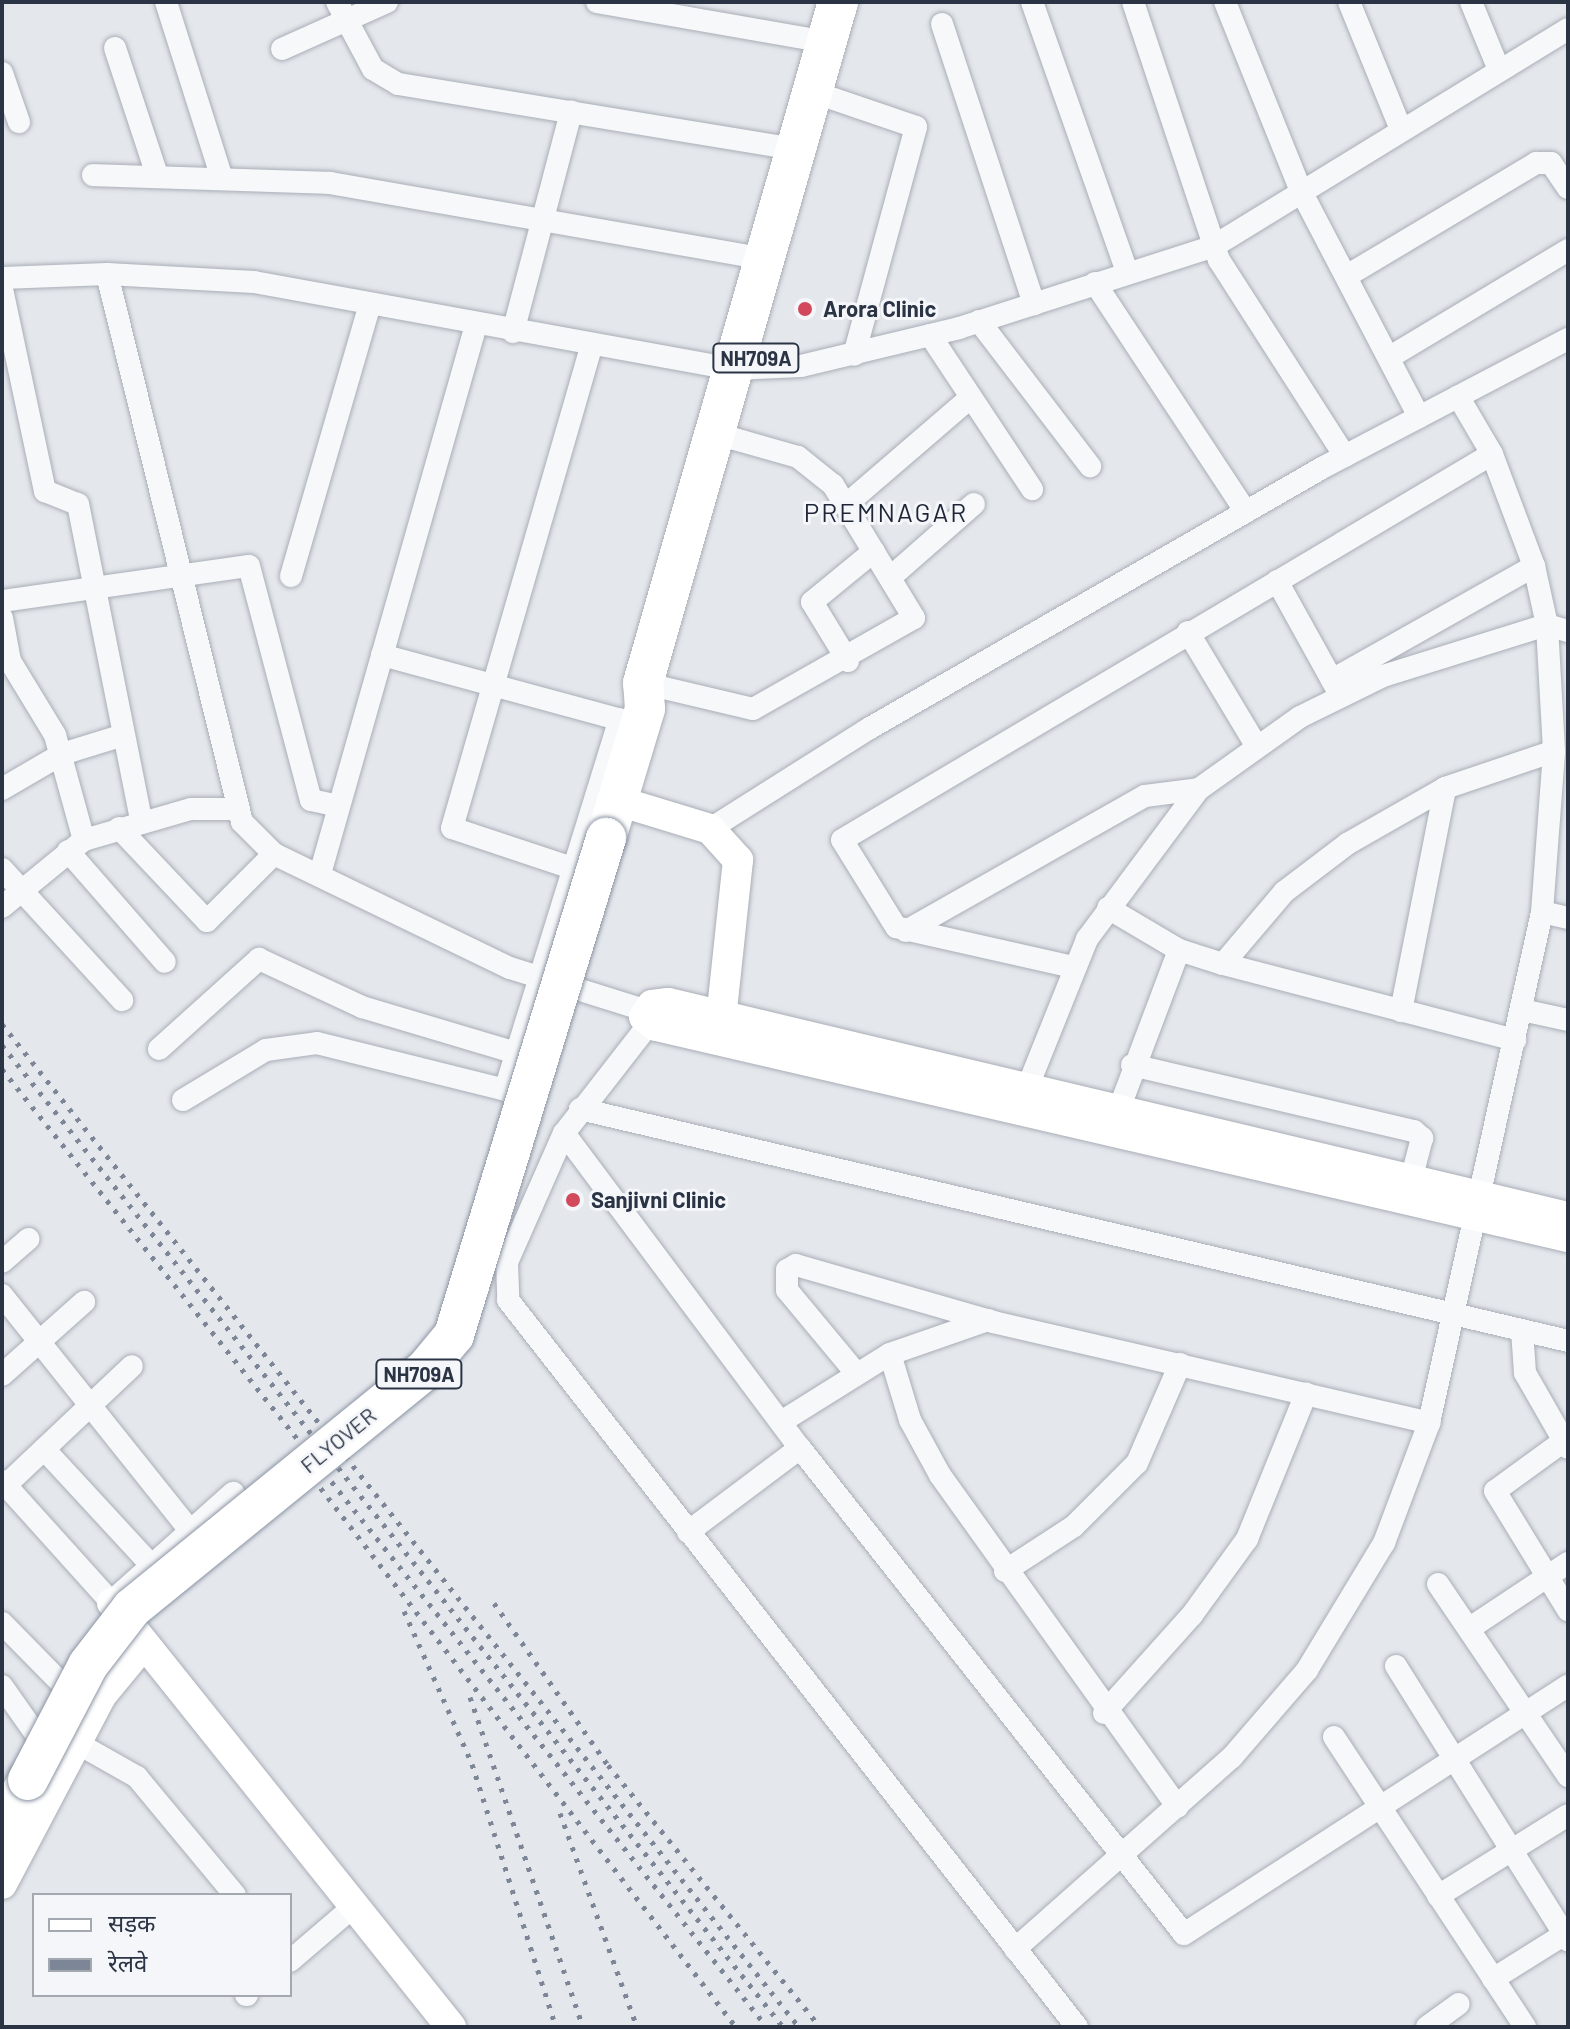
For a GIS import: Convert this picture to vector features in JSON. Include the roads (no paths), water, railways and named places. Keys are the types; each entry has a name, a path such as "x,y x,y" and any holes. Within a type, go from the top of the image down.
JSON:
{"highway":[{"name":"NH709A","path":"641,705 731,438 765,259 838,2"},
{"name":"NH709A","path":"615,800 742,371 857,2"},
{"name":"FLYOVER","path":"2,1830 88,1665 132,1608 425,1370 454,1335 615,800"}],"street":[{"path":"166,2 221,175"},
{"path":"282,49 341,11 387,2"},
{"path":"597,2 827,42"},
{"path":"1032,2 1127,272"},
{"path":"1133,2 1214,246 1345,456"},
{"path":"1225,2 1301,191 1350,274 1419,417"},
{"path":"1349,2 1400,127"},
{"path":"1471,2 1499,70"},
{"path":"341,11 387,80 794,149"},
{"path":"942,24 1034,304"},
{"path":"2,278 107,274 254,282 513,332 742,371 854,355 979,321 1214,246 1400,127 1568,29"},
{"path":"115,48 157,175"},
{"path":"2,73 19,122"},
{"path":"828,97 916,127 854,355"},
{"path":"513,332 571,112"},
{"path":"1350,274 1536,163 1551,163 1568,188"},
{"path":"93,175 221,175 330,183 765,259"},
{"path":"1390,357 1568,250"},
{"path":"107,274 237,809 274,854 537,980 648,1017 721,1030 1480,1206 1568,1217"},
{"path":"1095,283 1246,512"},
{"path":"2,289 45,491 78,504 91,592 120,736 142,823"},
{"path":"291,576 370,304"},
{"path":"979,321 1090,466"},
{"path":"320,874 335,805 382,655 476,325"},
{"path":"930,335 1032,489"},
{"path":"710,829 1246,512 1345,456 1568,339"},
{"path":"569,867 453,830 592,344"},
{"path":"1015,1949 1178,1807 1269,1718 1352,1606 1429,1423 1456,1315 1542,912 1554,751 1558,628 1492,454 1458,396"},
{"path":"848,503 970,398"},
{"path":"382,655 495,683 641,705 753,709 848,661 914,618 848,503 798,457 731,438"},
{"path":"1073,967 906,931 887,919 844,838 1492,454"},
{"path":"892,576 974,504"},
{"path":"848,661 812,602 874,551"},
{"path":"1023,1099 1073,967 1108,908 1199,789 1337,687 1534,566"},
{"path":"2,601 253,569 311,800 335,805"},
{"path":"1277,581 1337,687"},
{"path":"2,618 10,661 62,754 76,846 165,962"},
{"path":"1337,687 1420,662 1558,628"},
{"path":"1188,632 1256,745"},
{"path":"183,1100 249,1058 283,1046 355,1048 501,1092 516,1053 569,867 641,705"},
{"path":"2,789 62,754 120,736"},
{"path":"1223,964 1254,923 1312,869 1445,788 1554,751"},
{"path":"1401,1011 1445,788"},
{"path":"906,931 1145,796 1199,789"},
{"path":"615,800 710,829 729,844 741,876 721,1030"},
{"path":"2,907 76,846 119,828 191,809 237,809"},
{"path":"119,828 207,921 274,854"},
{"path":"2,869 122,1000"},
{"path":"1108,908 1179,950 1515,1040"},
{"path":"1542,912 1568,918"},
{"path":"1119,1109 1132,1065 1179,950"},
{"path":"159,1049 259,959 362,1007 516,1053"},
{"path":"1522,1010 1568,1020"},
{"path":"648,1017 564,1133 507,1262 508,1300 1077,2027"},
{"path":"1132,1065 1414,1131 1422,1138 1411,1180"},
{"path":"1023,1099 1119,1109 1411,1180 1568,1237"},
{"path":"580,1109 1568,1341"},
{"path":"564,1133 800,1448 1120,1859 1179,1929 1191,1933 1568,1686"},
{"path":"2,1262 28,1239"},
{"path":"856,1373 787,1290 787,1270 796,1265 988,1320 1429,1423"},
{"path":"2,1295 189,1529"},
{"path":"2,1375 84,1302"},
{"path":"781,1422 890,1354 988,1320"},
{"path":"1522,1330 1525,1373 1567,1443 1495,1491 1568,1610"},
{"path":"890,1354 923,1446 1104,1713 1178,1807"},
{"path":"1005,1571 1074,1526 1137,1463 1180,1364"},
{"path":"132,1366 4,1483 111,1602 142,1646 451,2027"},
{"path":"1104,1713 1192,1615 1247,1539 1306,1394"},
{"path":"688,1532 800,1448"},
{"path":"44,1449 150,1564"},
{"path":"2,1794 61,1683 111,1602 189,1529 233,1493"},
{"path":"1470,1628 1568,1563"},
{"path":"1438,1584 1568,1776"},
{"path":"2,1623 61,1683"},
{"path":"2,1884 101,1696 142,1646"},
{"path":"1396,1666 1567,1935 1493,1979"},
{"path":"2,1686 35,1733"},
{"path":"1334,1737 1525,2027"},
{"path":"77,1743 137,1777 233,1893"},
{"path":"1438,1896 1568,1815"},
{"path":"292,1959 353,1907"},
{"path":"1427,2027 1459,2004"}],"railway":[{"path":"2,1024 799,2027"},
{"path":"2,1045 783,2027"},
{"path":"2,1069 767,2027"},
{"path":"306,1469 736,2027"},
{"path":"494,1603 608,1765 820,2027"},
{"path":"404,1611 472,1764 556,2027"},
{"path":"470,1697 583,2027"},
{"path":"560,1813 637,2027"}],"place":[{"name":"Arora Clinic","path":"805,309"},
{"name":"Sanjivni Clinic","path":"573,1200"}],"district":[{"name":"PREMNAGAR","path":"886,512"}]}
